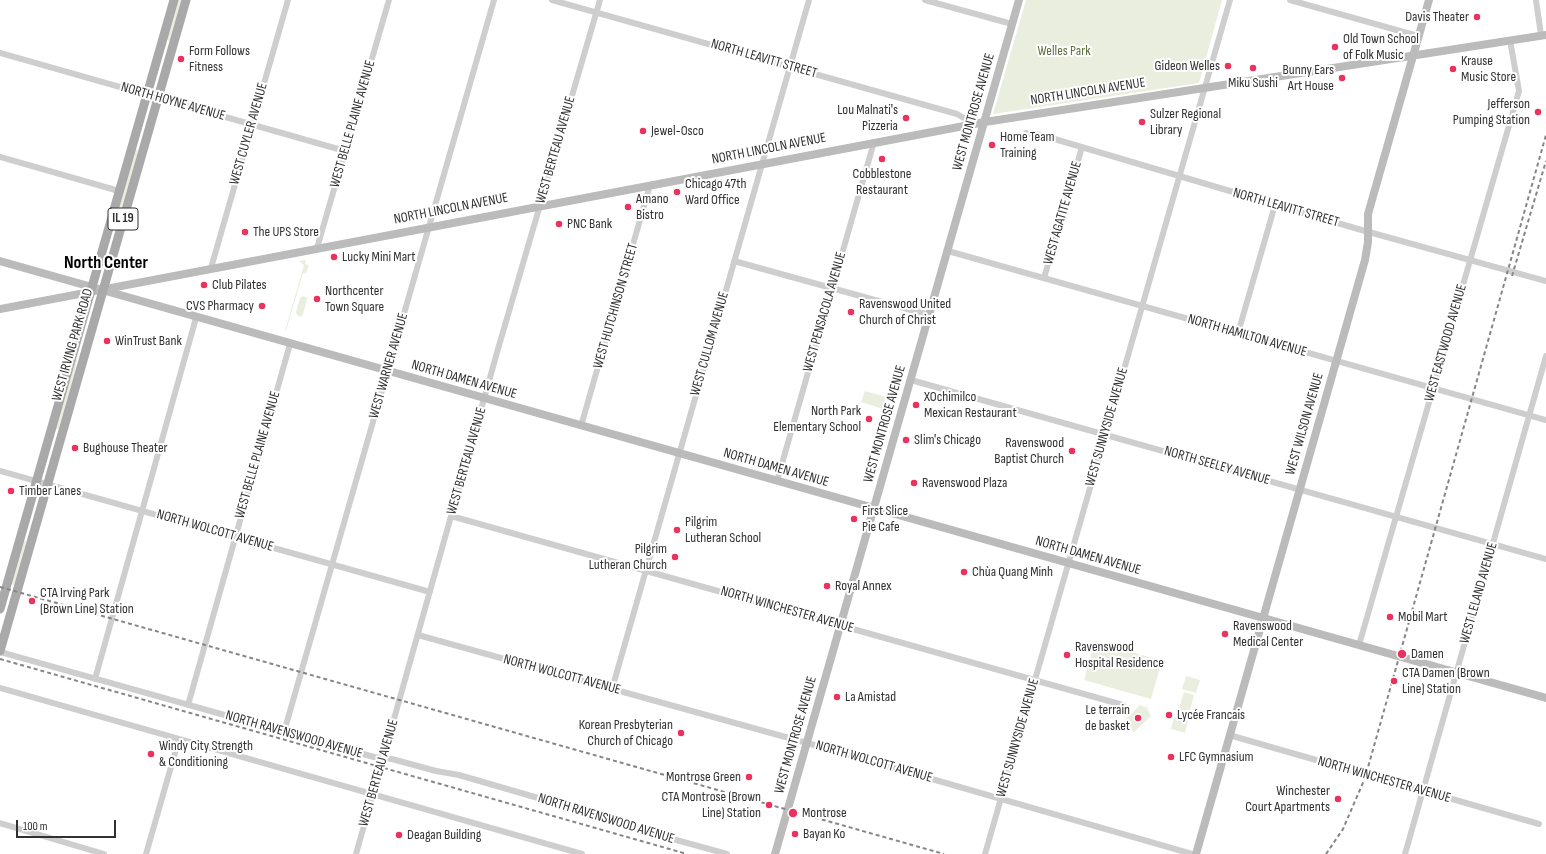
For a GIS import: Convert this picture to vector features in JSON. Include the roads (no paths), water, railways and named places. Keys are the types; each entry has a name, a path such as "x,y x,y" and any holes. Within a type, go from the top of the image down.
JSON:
{"main road":[{"name":"WEST IRVING PARK ROAD","path":"0,609 174,0"},
{"name":"WEST IRVING PARK ROAD","path":"0,651 186,0"},
{"name":"WEST MONTROSE AVENUE","path":"775,854 1019,0"},
{"name":"WEST WILSON AVENUE","path":"1196,854 1365,260 1368,214 1428,0"},
{"name":"NORTH LINCOLN AVENUE","path":"0,309 92,289 103,290 211,268 985,122 1544,35"},
{"path":"0,262 92,289"},
{"name":"NORTH DAMEN AVENUE","path":"103,290 196,318 1546,698"}],"street":[{"name":"WEST CUYLER AVENUE","path":"211,268 288,0"},
{"name":"WEST BELLE PLAINE AVENUE","path":"318,248 389,0"},
{"name":"WEST WARNER AVENUE","path":"284,732 494,0"},
{"name":"NORTH LEAVITT STREET","path":"552,0 957,114 974,124"},
{"name":"WEST BERTEAU AVENUE","path":"356,854 484,399 600,0"},
{"name":"WEST CULLOM AVENUE","path":"612,689 809,0"},
{"path":"925,0 1012,24"},
{"name":"WEST SUNNYSIDE AVENUE","path":"985,854 1178,176 1230,0"},
{"path":"1290,0 1418,36"},
{"path":"1536,0 1544,35"},
{"name":"WEST EASTWOOD AVENUE","path":"1359,645 1518,91 1510,40"},
{"name":"NORTH HOYNE AVENUE","path":"0,53 345,151"},
{"name":"NORTH LEAVITT STREET","path":"1026,133 1041,135 1367,232 1546,281"},
{"name":"WEST PENSACOLA AVENUE","path":"777,482 874,142"},
{"name":"WEST AGATITE AVENUE","path":"1044,278 1082,147"},
{"path":"0,157 120,190"},
{"name":"WEST HUTCHINSON STREET","path":"581,426 650,185"},
{"path":"1238,333 1275,205"},
{"name":"NORTH HAMILTON AVENUE","path":"948,251 1546,420"},
{"path":"734,261 930,315"},
{"path":"95,679 196,318"},
{"name":"WEST BELLE PLAINE AVENUE","path":"188,705 290,344"},
{"name":"WEST LELAND AVENUE","path":"1405,854 1546,356"},
{"name":"NORTH SEELEY AVENUE","path":"911,380 1546,559"},
{"name":"NORTH WOLCOTT AVENUE","path":"0,471 430,592"},
{"name":"NORTH WINCHESTER AVENUE","path":"451,516 1123,704"},
{"name":"NORTH WOLCOTT AVENUE","path":"418,635 807,743 1192,854"},
{"name":"NORTH RAVENSWOOD AVENUE","path":"0,651 374,757 436,772 459,775 576,809 589,816 727,854"},
{"path":"0,688 364,791 372,795 567,852 582,854"},
{"name":"NORTH WINCHESTER AVENUE","path":"1230,735 1539,824"},
{"path":"146,854 179,739"},
{"path":"0,823 104,854"}],"railway":[{"path":"1326,854 1343,829 1365,778 1546,135"},
{"path":"1512,276 1546,161"},
{"path":"0,587 944,854"},
{"path":"0,659 687,854"}],"place":[{"name":"Davis Theater","path":"1477,17"},
{"name":"Old Town School of Folk Music","path":"1335,47"},
{"name":"Form Follows Fitness","path":"181,59"},
{"name":"Gideon Welles","path":"1228,66"},
{"name":"Miku Sushi","path":"1253,68"},
{"name":"Krause Music Store","path":"1453,69"},
{"name":"Bunny Ears Art House","path":"1342,78"},
{"name":"Jefferson Pumping Station","path":"1538,112"},
{"name":"Lou Malnati's Pizzeria","path":"906,118"},
{"name":"Sulzer Regional Library","path":"1142,122"},
{"name":"Jewel-Osco","path":"643,131"},
{"name":"Home Team Training","path":"992,145"},
{"name":"Cobblestone Restaurant","path":"882,159"},
{"name":"Chicago 47th Ward Office","path":"677,192"},
{"name":"Amano Bistro","path":"628,207"},
{"name":"PNC Bank","path":"559,224"},
{"name":"The UPS Store","path":"245,232"},
{"name":"Lucky Mini Mart","path":"334,257"},
{"name":"Club Pilates","path":"204,285"},
{"name":"Northcenter Town Square","path":"317,299"},
{"name":"CVS Pharmacy","path":"262,306"},
{"name":"Ravenswood United Church of Christ","path":"851,312"},
{"name":"WinTrust Bank","path":"107,341"},
{"name":"XOchimilco Mexican Restaurant","path":"916,405"},
{"name":"North Park Elementary School","path":"869,419"},
{"name":"Slim's Chicago","path":"906,440"},
{"name":"Bughouse Theater","path":"75,448"},
{"name":"Ravenswood Baptist Church","path":"1072,451"},
{"name":"Ravenswood Plaza","path":"914,483"},
{"name":"Timber Lanes","path":"11,491"},
{"name":"First Slice Pie Cafe","path":"854,519"},
{"name":"Pilgrim Lutheran School","path":"677,530"},
{"name":"Pilgrim Lutheran Church","path":"675,557"},
{"name":"Chùa Quang Minh","path":"964,572"},
{"name":"Royal Annex","path":"827,586"},
{"name":"CTA Irving Park (Brown Line) Station","path":"32,601"},
{"name":"Mobil Mart","path":"1390,617"},
{"name":"Ravenswood Medical Center","path":"1225,634"},
{"name":"Damen","path":"1402,654"},
{"name":"Ravenswood Hospital Residence","path":"1067,655"},
{"name":"CTA Damen (Brown Line) Station","path":"1394,681"},
{"name":"La Amistad","path":"837,697"},
{"name":"Lycée Francais","path":"1169,715"},
{"name":"Le terrain de basket","path":"1138,718"},
{"name":"Korean Presbyterian Church of Chicago","path":"681,733"},
{"name":"Windy City Strength & Conditioning","path":"151,754"},
{"name":"LFC Gymnasium","path":"1171,757"},
{"name":"Montrose Green","path":"749,777"},
{"name":"Winchester Court Apartments","path":"1338,799"},
{"name":"CTA Montrose (Brown Line) Station","path":"769,805"},
{"name":"Montrose","path":"793,813"},
{"name":"Bayan Ko","path":"795,834"},
{"name":"Deagan Building","path":"399,835"}],"district":[{"name":"North Center","path":"106,263"}],"park label":[{"name":"Welles Park","path":"1064,51"}]}
